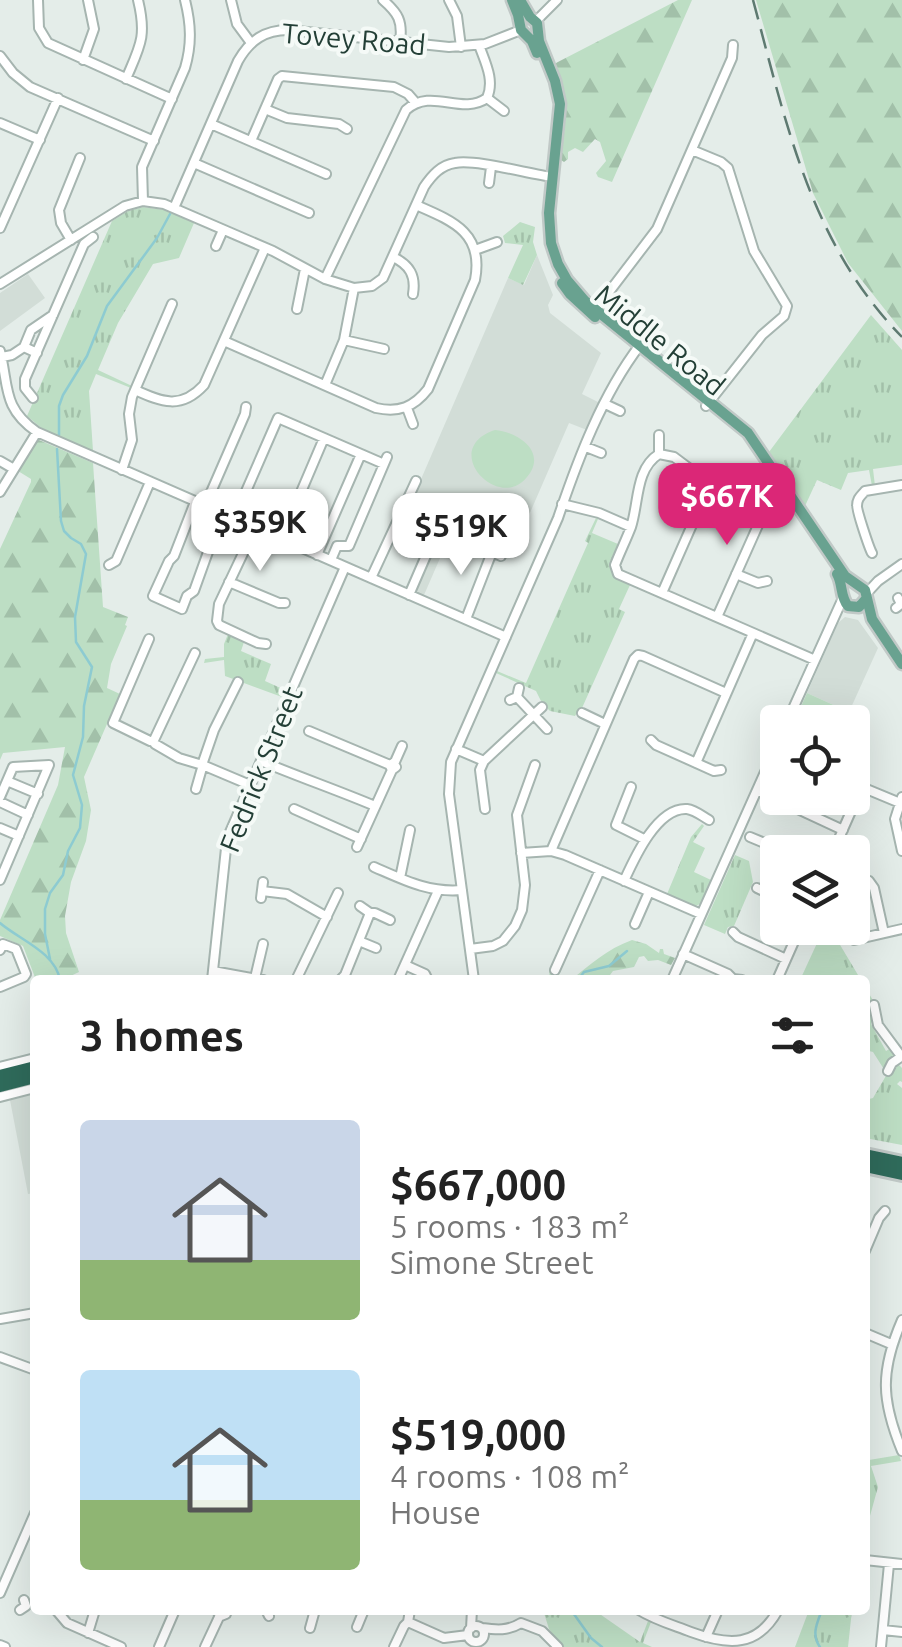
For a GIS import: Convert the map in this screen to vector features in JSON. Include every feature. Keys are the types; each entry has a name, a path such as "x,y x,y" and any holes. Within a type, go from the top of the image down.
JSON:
{"highway":[{"path":"0,1076 30,1068"},
{"path":"0,1086 30,1078"},
{"path":"870,1156 902,1163"},
{"path":"870,1167 902,1174"},
{"path":"870,1175 902,1182"}],"main road":[{"name":"Middle Road","path":"512,0 529,26"},
{"name":"Middle Road","path":"520,0 558,92 560,115 543,224 548,256 556,273 582,307 708,404 746,440 774,479 778,494 839,578 843,595"},
{"name":"Middle Road","path":"550,177 549,228 558,264 577,292 638,348"},
{"name":"Middle Road","path":"708,404 738,423 757,443 841,571 862,590 872,618 902,664"},
{"path":"854,608 863,604 862,590 849,586 843,595 846,604 862,614 902,674"}],"street":[{"path":"38,0 42,36 54,48 172,99"},
{"path":"82,60 94,29 88,0"},
{"path":"126,79 142,37 138,0"},
{"path":"143,201 141,176 189,54 190,26 185,0"},
{"path":"231,0 241,32 251,43"},
{"path":"383,0 398,14 400,42"},
{"path":"449,0 457,16 460,47"},
{"path":"529,26 557,0"},
{"name":"Tovey Road","path":"174,208 238,60 251,43 267,32 288,30 460,47 479,45 529,26"},
{"path":"325,279 402,115 415,102 473,105 487,98 490,80 479,45"},
{"path":"596,310 652,237 732,58 733,45"},
{"path":"0,56 22,81 154,141"},
{"path":"251,141 278,80 287,75 394,86 415,102"},
{"path":"0,228 58,98"},
{"path":"487,98 504,112"},
{"path":"265,109 282,116 339,124 346,129"},
{"path":"0,123 40,140"},
{"path":"211,124 326,174"},
{"path":"692,150 728,168 754,252 787,306 784,316 762,335 708,404"},
{"path":"71,240 60,222 59,210 80,158"},
{"path":"0,269 3,282 126,206 143,201 174,208 325,279 364,289 378,283 387,272 430,178 445,166 465,162 550,177"},
{"path":"194,163 309,213"},
{"path":"489,183 491,167"},
{"path":"224,341 376,408 407,408 428,389 477,269 475,250 458,225 416,205"},
{"path":"216,246 223,230"},
{"path":"34,398 24,384 84,244 92,237"},
{"path":"475,250 497,242"},
{"path":"135,390 169,402 188,398 204,386 265,248"},
{"path":"393,257 412,272 414,294"},
{"path":"298,309 305,269"},
{"path":"325,386 344,340 354,288"},
{"path":"122,470 132,440 130,414 135,390 172,304"},
{"path":"53,315 31,330 24,347 12,355 1,354 8,396 18,414 37,432 506,637"},
{"path":"344,340 384,349"},
{"path":"24,347 37,353"},
{"path":"473,975 448,784 451,762 586,446 620,373 638,348"},
{"path":"605,404 620,411"},
{"path":"205,506 246,407"},
{"path":"407,408 413,424"},
{"path":"237,512 278,418 361,454 386,460 349,546 338,546 331,560"},
{"path":"0,492 37,432"},
{"path":"659,435 659,454"},
{"path":"280,539 324,438"},
{"path":"586,446 602,453"},
{"path":"318,555 361,454"},
{"path":"662,593 710,484 674,456 659,454 643,472 631,527 616,560 618,574 815,660"},
{"path":"0,461 14,469"},
{"path":"110,565 116,561 150,482"},
{"path":"867,551 864,525 856,508 860,496 865,491 902,485"},
{"path":"371,578 411,487"},
{"path":"717,617 778,494"},
{"path":"195,502 174,556 149,595 186,610 222,514"},
{"path":"562,504 599,513 631,527"},
{"path":"409,595 441,522"},
{"path":"255,528 219,604 217,621 266,644"},
{"path":"466,620 497,554 481,547"},
{"path":"862,590 902,564"},
{"name":"Fedrick Street","path":"212,975 225,845 345,567"},
{"path":"736,574 767,581"},
{"path":"229,582 285,603"},
{"path":"795,705 843,595"},
{"path":"831,625 839,615 854,608"},
{"path":"696,763 752,633"},
{"path":"151,637 113,723 179,758 250,785"},
{"path":"551,852 634,659 643,656 726,692"},
{"path":"153,741 196,659"},
{"path":"196,788 214,730 233,687"},
{"path":"515,695 549,731"},
{"path":"497,806 484,807 480,770 484,761 542,708"},
{"path":"582,713 605,724"},
{"path":"310,730 392,766"},
{"path":"651,740 714,771 720,770"},
{"path":"293,810 359,843 402,746"},
{"path":"456,748 484,761"},
{"path":"260,761 376,806"},
{"path":"0,880 49,768 48,764 14,767 7,780 0,800 28,815"},
{"path":"470,949 503,941 515,926 525,897 517,815 533,764"},
{"path":"7,780 38,794"},
{"path":"674,975 760,783"},
{"path":"631,787 616,826 644,839"},
{"path":"840,835 864,788 901,800 895,819 902,851"},
{"path":"624,881 644,839 677,810 693,810 709,820"},
{"path":"814,815 842,830"},
{"path":"0,828 19,836"},
{"path":"400,878 410,830"},
{"path":"750,837 760,841"},
{"path":"0,853 10,857"},
{"path":"521,853 565,855 701,914"},
{"path":"374,867 438,891 462,890"},
{"path":"556,970 600,870"},
{"path":"870,881 884,933"},
{"path":"262,890 287,894 326,917"},
{"path":"400,975 438,891"},
{"path":"635,924 649,892"},
{"path":"298,975 338,894"},
{"path":"360,906 390,920"},
{"path":"346,975 370,913"},
{"path":"870,936 902,929"},
{"path":"732,932 786,959"},
{"path":"359,941 376,948"},
{"path":"0,950 3,944 16,949 26,975 0,986"},
{"path":"260,975 264,944"},
{"path":"779,975 792,945"},
{"path":"683,954 729,975"},
{"path":"405,965 426,975"},
{"path":"874,1005 878,1025 902,1056 888,1071"},
{"path":"0,1067 30,1059"},
{"path":"0,1097 30,1089"},
{"path":"870,1239 885,1211"},
{"path":"0,1319 30,1313"},
{"path":"902,1320 891,1344 884,1388 902,1451"},
{"path":"870,1335 891,1344"},
{"path":"0,1356 30,1368"},
{"path":"0,1593 30,1524"},
{"path":"870,1561 902,1564"},
{"path":"881,1647 890,1564"},
{"path":"61,1615 68,1623 120,1647"},
{"path":"88,1633 93,1615"},
{"path":"159,1647 173,1615"},
{"path":"220,1615 207,1644 221,1647"},
{"path":"309,1630 314,1615"},
{"path":"356,1629 362,1615"},
{"path":"394,1647 409,1615"},
{"path":"656,1615 706,1638 730,1644 750,1644 768,1628 775,1615"},
{"path":"706,1638 716,1615"},
{"path":"408,1622 442,1643 514,1628 521,1619 558,1647"},
{"path":"882,1630 902,1632"}],"shaded area":[{"path":"537,255 553,295 548,305 550,313 601,353 582,394 600,403 587,430 569,423 516,545 457,519 424,595 413,591 446,515 412,500 508,278 524,285"},
{"path":"28,274 45,298 0,331 0,293"},
{"path":"845,617 858,620 878,648 852,705 834,705 807,693 838,623"},
{"path":"30,1095 30,1194 28,1194 10,1100"}],"green space":[{"path":"678,0 692,0 612,182 596,173 606,161 600,142 595,139 583,152 575,148 568,152 568,159 561,160 565,100 554,64"},
{"path":"756,0 902,0 902,331 848,263 813,193"},
{"path":"143,207 165,210 194,223 179,258 153,264 118,323 98,370 132,386 96,374 89,391 93,451 45,431 27,416 112,221"},
{"path":"520,222 535,227 533,242 537,255 523,285 508,278 523,245 505,243 503,236"},
{"path":"871,315 902,350 902,465 873,469 875,486 869,470 848,473 841,490 817,480 805,506 769,452"},
{"path":"495,430 521,439 532,452 533,468 515,486 502,488 490,483 473,463 472,450 479,439"},
{"path":"36,442 93,463 103,607 128,617 107,688 120,694 84,777 91,810 65,916 66,933 79,972 73,975 34,975 23,946 0,936 0,920 58,785 65,747 3,753 0,760 0,549 31,482 18,471"},
{"path":"596,518 592,533 618,544 610,562 612,574 630,585 619,609 625,612 575,716 550,711 536,691 496,673 526,683"},
{"path":"228,634 244,642 241,651 271,664 265,681 285,690 282,697 225,676 224,660 204,663 205,659 224,657"},
{"path":"807,693 834,705 802,705"},
{"path":"702,824 693,842 705,848 694,872 711,880 696,906 667,894 691,837"},
{"path":"735,855 749,861 753,882 734,926 728,927 725,934 704,925"},
{"path":"632,940 659,953 663,949 664,954 675,958 671,965 639,957 634,967 610,975 577,975 607,952"},
{"path":"816,945 840,945 858,975 802,975"},
{"path":"870,995 877,1007 871,1024 886,1051 891,1048 902,1060 898,1064 902,1068 902,1082 897,1084 902,1088 902,1145 870,1139 870,1099 887,1074 870,1051"},
{"path":"899,1455 901,1461 871,1466 878,1487 870,1516 870,1460"},
{"path":"545,1615 601,1615 640,1642 648,1621 651,1622 643,1643 652,1647 562,1647"},
{"path":"807,1615 851,1615 848,1647 795,1647"}],"waterway":[{"path":"59,435 63,395 87,356 107,306 170,214"},
{"path":"50,959 45,909 50,893 63,875 68,851 80,828 82,805 73,775 83,737 92,667 76,642 75,617 86,554 81,544 64,531 61,521 57,449"},
{"path":"0,923 44,954 58,975"},
{"path":"582,975 609,966 627,951"},
{"path":"575,1615 602,1647"},
{"path":"820,1615 815,1633 820,1647"}],"railway":[{"path":"753,0 790,135 823,221 871,301 902,337"}]}
